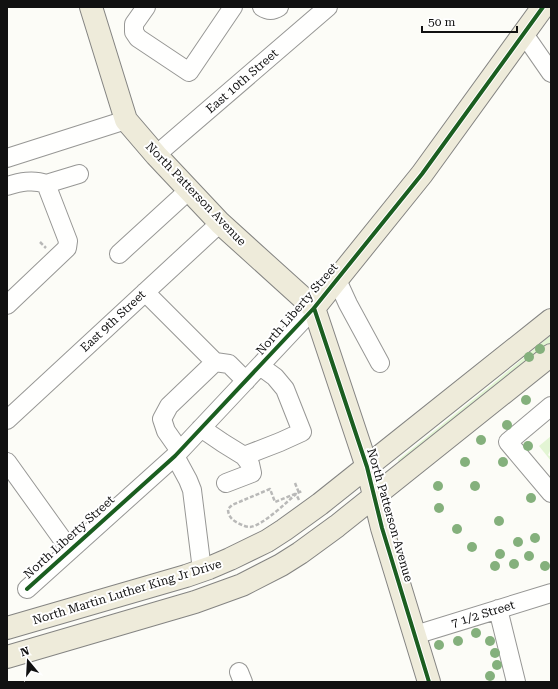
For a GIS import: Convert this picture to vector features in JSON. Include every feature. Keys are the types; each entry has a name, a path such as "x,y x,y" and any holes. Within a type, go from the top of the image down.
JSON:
{"main road":[{"name":"North Patterson Avenue","path":"91,7 126,120 156,155 220,223 314,308 367,467 382,528 429,682"},
{"name":"North Liberty Street","path":"314,308 422,174 543,7"},
{"name":"North Martin Luther King Jr Drive","path":"7,628 186,576 249,551 284,530 320,504 551,320"},
{"path":"7,657 195,602 242,585 261,575 300,553 337,526 551,355"}],"street":[{"path":"146,7 134,24 134,32 138,38 189,72 233,7"},
{"path":"262,7 267,10 275,10 279,7"},
{"name":"East 10th Street","path":"156,155 328,7"},
{"path":"524,34 548,62"},
{"path":"7,158 126,120"},
{"path":"8,180 41,182 46,184 79,174"},
{"path":"7,305 67,248 68,241 46,184"},
{"path":"119,254 189,190"},
{"name":"East 9th Street","path":"7,420 220,223"},
{"path":"337,280 348,304 380,363"},
{"path":"145,292 215,362 229,364 246,381"},
{"name":"North Liberty Street","path":"27,589 177,453 314,308"},
{"path":"202,570 192,490 162,419 169,406 215,362"},
{"path":"244,456 302,432 284,388 275,377 260,366"},
{"path":"551,406 508,442 551,493"},
{"path":"201,428 244,456 250,464 252,473 226,483"},
{"path":"7,462 70,550"},
{"name":"7 1/2 Street","path":"415,635 551,593"},
{"path":"498,609 516,682"}],"path":[{"path":"40,242 44,246"},
{"path":"295,483 297,493"},
{"path":"297,493 276,512 254,526 245,526 233,520 229,515 228,509 232,505 270,489 275,502 297,493 302,491"}],"green space":[{"path":"551,335 551,344 399,463 398,460"},
{"path":"551,436 551,449 548,455 551,457 551,461 539,446"}],"cycle path":[{"path":"27,589 175,456 314,308 422,174 543,7"},
{"path":"314,308 367,467 382,528 429,682"}]}
